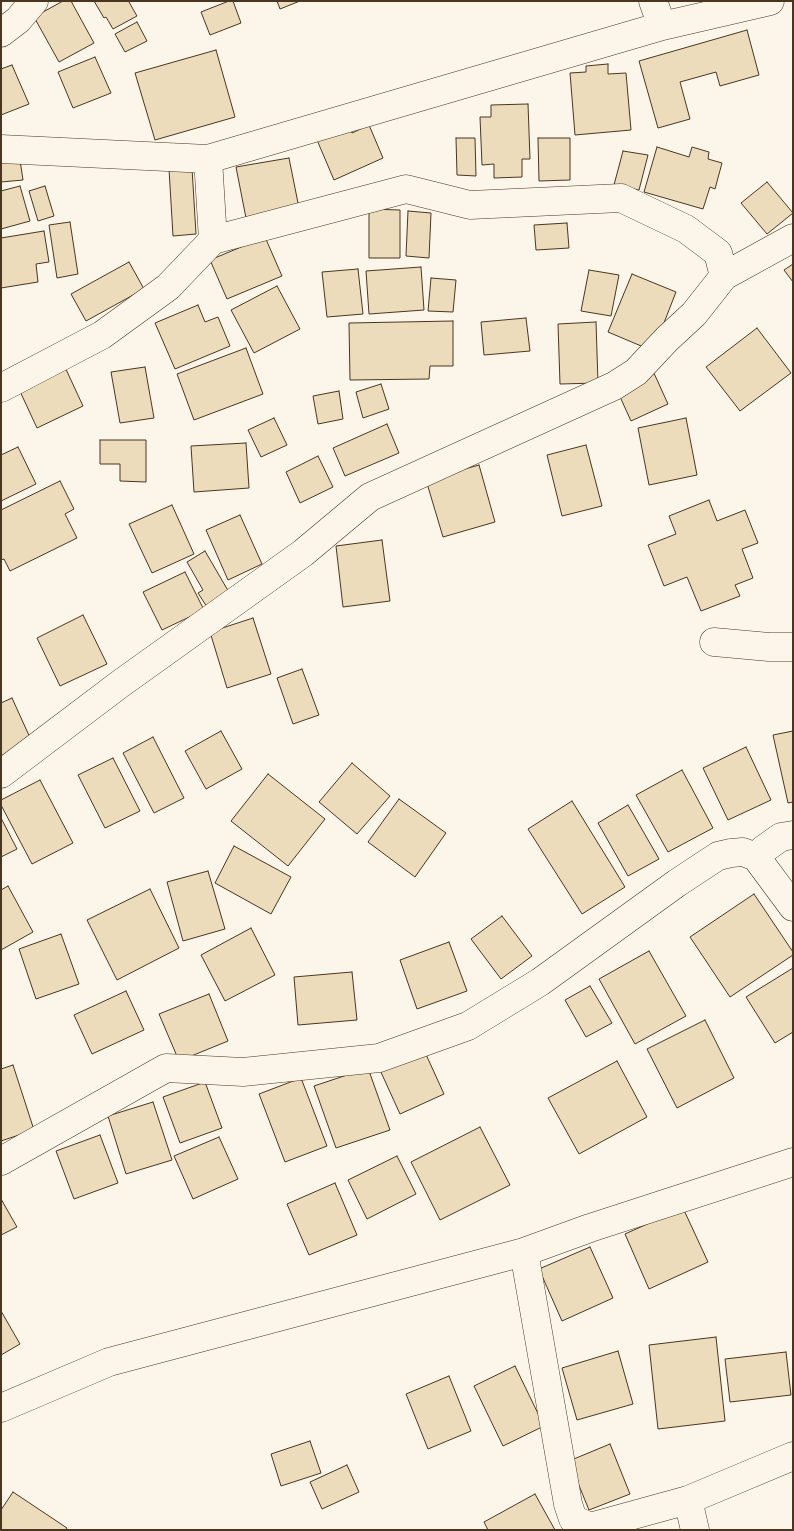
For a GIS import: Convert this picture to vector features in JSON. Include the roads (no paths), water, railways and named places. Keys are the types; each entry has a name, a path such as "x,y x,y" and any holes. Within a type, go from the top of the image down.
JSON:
{"street":[{"path":"1,33 18,20 34,1"},
{"path":"653,1 662,26"},
{"path":"1,149 208,159 662,26 770,1"},
{"path":"208,159 213,240"},
{"path":"1,388 102,335 168,287 213,240 406,189 470,205 621,198 686,230 718,253 724,276"},
{"path":"1,774 120,684 302,553 370,497 614,386 636,372 694,314 724,276 793,238"},
{"path":"714,642 769,647 793,647"},
{"path":"756,857 781,837 793,835"},
{"path":"1,1161 166,1068 243,1072 379,1058 468,1026 540,982 677,883 718,856 743,852 756,857 793,907"},
{"path":"1,1408 109,1362 524,1252 590,1228 793,1162"},
{"path":"524,1252 568,1504 573,1519 590,1527 688,1500 793,1456"},
{"path":"688,1500 694,1530"}]}
